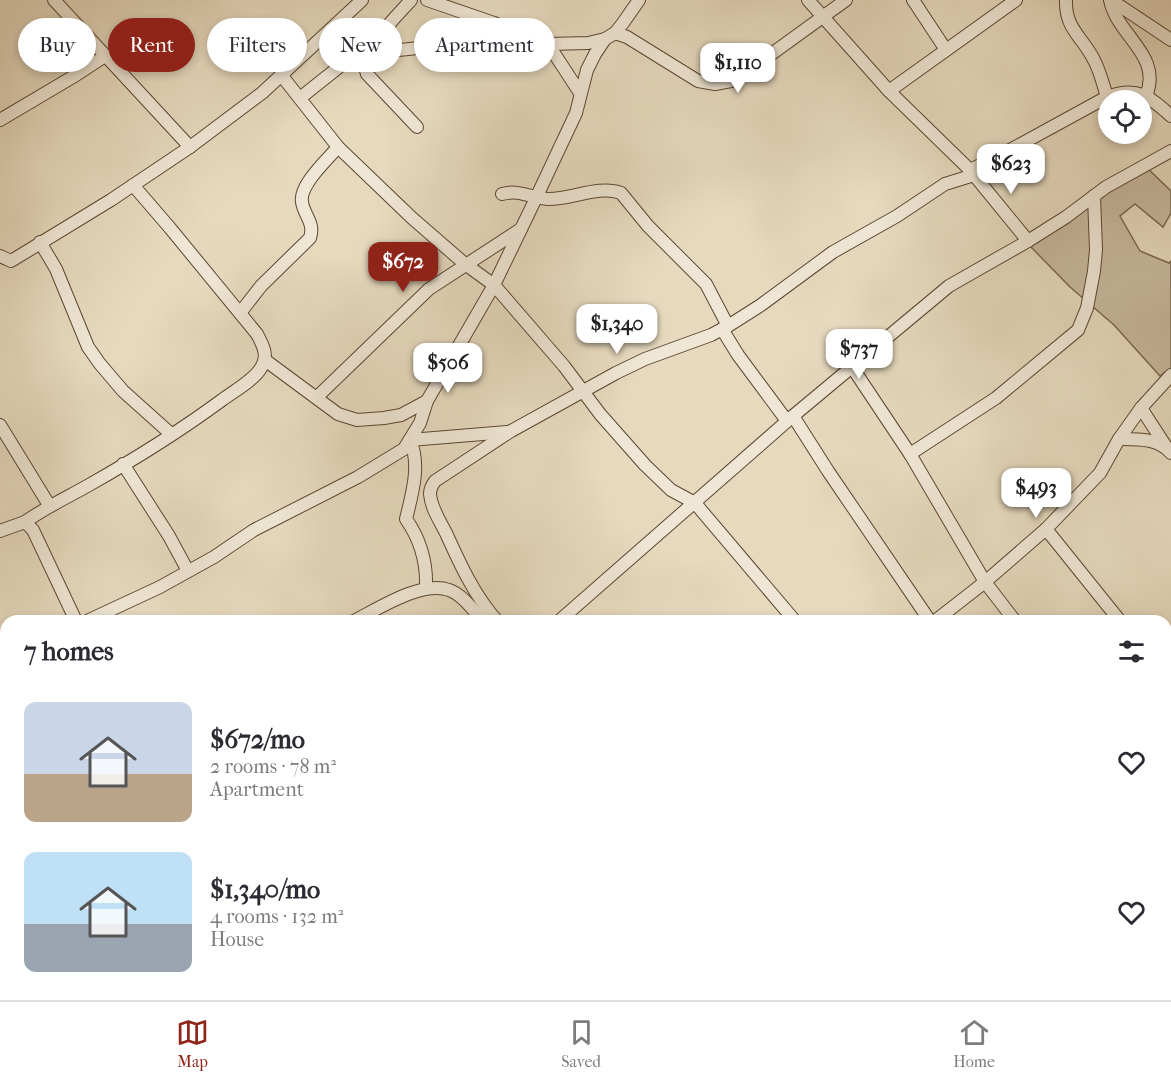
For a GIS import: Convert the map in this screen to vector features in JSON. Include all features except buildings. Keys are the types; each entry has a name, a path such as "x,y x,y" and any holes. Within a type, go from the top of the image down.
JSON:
{"street":[{"path":"54,0 70,18"},
{"path":"4,261 40,242 133,185 190,147 282,76 362,0"},
{"path":"395,18 411,0"},
{"path":"427,0 479,18"},
{"path":"99,615 188,572 255,530 358,477 404,449 420,423 427,402 494,285 567,135 576,113 587,70 595,54 639,0"},
{"path":"808,0 889,91 972,172 1028,241"},
{"path":"555,44 588,43 610,36 627,37 698,81 715,84 731,81 739,76 846,0"},
{"path":"914,0 946,50"},
{"path":"1066,0 1065,13 1070,25 1094,59 1105,90"},
{"path":"1110,0 1171,40"},
{"path":"1110,0 1114,13 1146,60 1150,80 1148,90"},
{"path":"889,91 1010,2"},
{"path":"96,46 190,147"},
{"path":"555,55 580,93"},
{"path":"0,120 105,56"},
{"path":"300,98 333,72"},
{"path":"366,72 417,127"},
{"path":"282,76 338,147 396,204 465,264 494,285 564,366 600,414 658,479 671,490 695,503 790,615"},
{"path":"1152,101 1171,116"},
{"path":"492,615 462,568 434,508 430,494 431,486 435,482 511,431 645,358 725,328 761,305 833,252 897,216 945,184 972,172 1098,102"},
{"path":"240,313 261,286 310,238 311,223 302,201 302,193 309,181 338,147"},
{"path":"566,615 790,418 949,286 1028,241 1094,196 1171,151"},
{"path":"0,531 26,522 50,505 88,486 171,434 248,381 261,370 265,360 264,346 240,313 133,185"},
{"path":"502,194 517,192 547,199 604,191 621,194 648,226 706,284 738,355 790,418 928,615"},
{"path":"910,454 996,398 1078,330 1087,308 1094,272 1096,250 1094,196"},
{"path":"317,398 429,289 522,228"},
{"path":"40,242 56,269 88,346 100,364 123,391 171,434"},
{"path":"265,360 338,414 357,420 401,415 427,402"},
{"path":"852,367 910,454 985,582 1010,615"},
{"path":"940,615 985,582 1046,529 1100,473 1119,439 1141,408 1171,375"},
{"path":"1141,408 1169,451"},
{"path":"0,425 50,505"},
{"path":"410,440 511,431"},
{"path":"1119,439 1150,440 1169,451"},
{"path":"410,440 414,455 414,483 406,519 416,534 424,560 427,574 426,588"},
{"path":"123,464 169,536 188,572"},
{"path":"26,522 38,539 73,615"},
{"path":"1046,529 1115,615"},
{"path":"367,615 426,588 449,590 466,602 478,615"}],"shaded area":[{"path":"1142,163 1171,191 1171,213 1163,227 1135,204 1120,216 1140,251 1169,263 1171,261 1171,368 1160,376 1114,325 1070,287 1030,246"}]}
